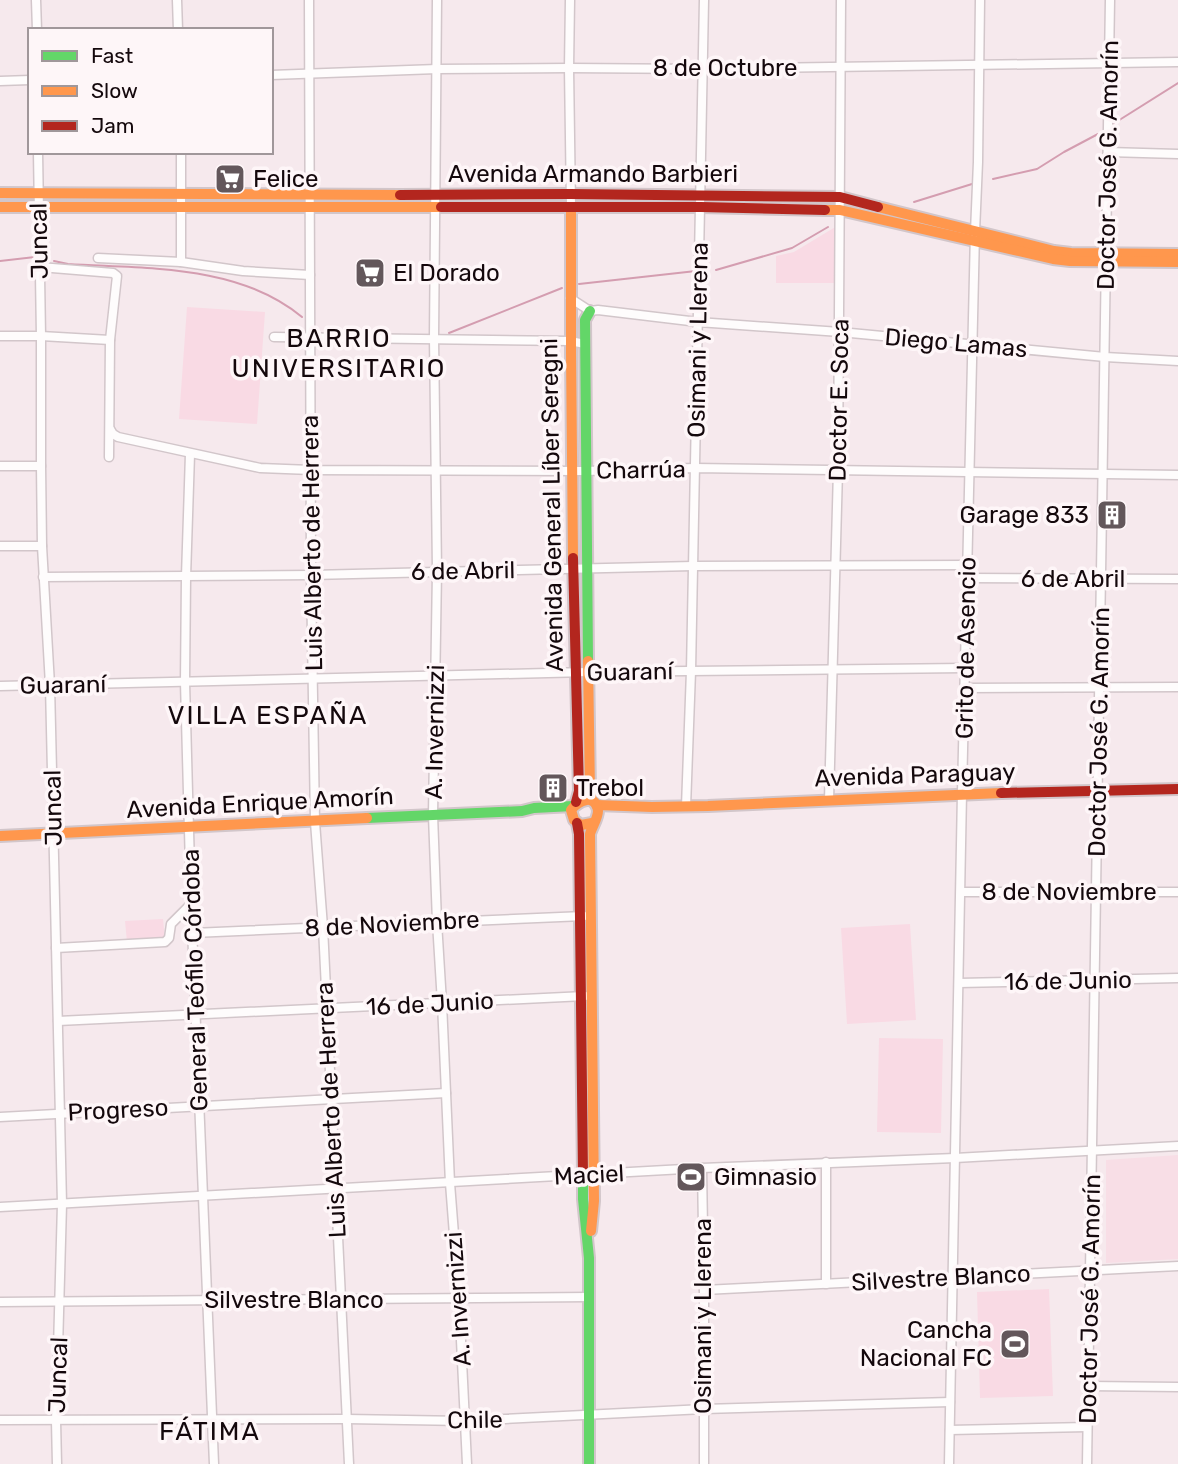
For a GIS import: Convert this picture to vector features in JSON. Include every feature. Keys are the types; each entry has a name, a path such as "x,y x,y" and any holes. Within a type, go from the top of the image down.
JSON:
{"street":[{"path":"37,0 37,28"},
{"path":"177,0 178,28"},
{"name":"Luis Alberto de Herrera","path":"309,0 311,575 315,822 323,927 349,1464"},
{"name":"A. Invernizzi","path":"437,0 434,338 437,571 433,816 450,1183 467,1464"},
{"path":"570,0 571,207"},
{"name":"Osimani y Llerena","path":"686,807 704,0"},
{"name":"Doctor E. Soca","path":"829,800 838,470 841,0"},
{"name":"Grito de Asencio","path":"949,1464 980,0"},
{"name":"Doctor José G. Amorín","path":"1087,1464 1110,0"},
{"name":"8 de Octubre","path":"273,75 437,69 702,69 1178,62"},
{"path":"0,81 28,80"},
{"path":"1108,152 1178,154"},
{"name":"Juncal","path":"38,154 43,577 50,685 62,1204 57,1464"},
{"path":"181,154 181,262"},
{"name":"Avenida Armando Barbieri","path":"0,193 181,195 436,207 571,207 840,197 1052,259 1178,254"},
{"name":"Avenida Armando Barbieri","path":"0,207 182,207 435,194 570,194 840,209 975,237"},
{"name":"Avenida General Líber Seregni","path":"571,207 570,341 579,791 575,804"},
{"name":"Avenida Armando Barbieri","path":"1106,257 1178,262"},
{"path":"98,258 181,262 243,271 310,275"},
{"path":"40,267 113,273 117,276 110,340 110,457"},
{"name":"Diego Lamas","path":"570,298 590,311 1178,360"},
{"name":"Avenida General Líber Seregni","path":"590,311 585,320 585,471 590,793 594,803"},
{"path":"0,336 110,340"},
{"path":"274,337 570,341 585,344"},
{"name":"Charrúa","path":"110,429 118,437 260,468 436,471 695,468 1178,475"},
{"name":"General Teófilo Córdoba","path":"190,454 185,682 191,904 214,1464"},
{"path":"0,466 41,466"},
{"path":"0,546 43,545"},
{"name":"6 de Abril","path":"43,577 311,575 693,566 968,565"},
{"name":"6 de Abril","path":"967,578 1178,579"},
{"name":"Guaraní","path":"0,686 834,668 965,668"},
{"path":"965,688 1178,687"},
{"name":"Avenida Paraguay","path":"594,803 686,807 962,793 1178,789"},
{"path":"586,916 579,834 571,813 575,804 584,799 594,803 598,814 590,834 586,916 588,1174 594,1201 589,1258 589,1464"},
{"name":"Avenida Enrique Amorín","path":"0,836 433,816 562,808 575,804"},
{"name":"Avenida Paraguay","path":"594,820 613,813 655,807"},
{"name":"Avenida Enrique Amorín","path":"522,811 529,815 562,816 575,822"},
{"path":"575,822 584,826 594,820"},
{"name":"8 de Noviembre","path":"961,892 1178,892"},
{"path":"56,948 165,942 169,938 171,924 191,904"},
{"name":"8 de Noviembre","path":"193,933 586,916"},
{"name":"16 de Junio","path":"959,983 1178,978"},
{"name":"16 de Junio","path":"58,1021 586,996"},
{"name":"Progreso","path":"0,1117 446,1093"},
{"name":"Maciel","path":"0,1207 702,1168 1178,1146"},
{"path":"826,1162 826,1284"},
{"name":"Osimani y Llerena","path":"702,1168 704,1464"},
{"name":"Silvestre Blanco","path":"704,1290 1178,1266"},
{"name":"Silvestre Blanco","path":"0,1302 589,1297"},
{"path":"1088,1386 1178,1387"},
{"name":"Chile","path":"0,1420 464,1421 704,1409 950,1402"},
{"path":"950,1430 1087,1427"}],"shaded area":[{"path":"837,226 836,283 776,283 776,256 794,252"},
{"path":"187,307 265,312 257,424 179,419"},
{"path":"163,919 165,940 127,942 125,921"},
{"path":"910,924 916,1020 847,1024 841,928"},
{"path":"879,1038 943,1039 941,1133 877,1132"},
{"path":"1178,1155 1178,1259 1106,1263 1106,1160"},
{"name":"Cancha Nacional FC","path":"1049,1289 1053,1396 980,1398 977,1292"}],"waterway":[{"path":"1113,124 1178,83"},
{"path":"993,179 1037,169 1098,134"},
{"path":"914,202 972,184"},
{"path":"716,270 792,248 828,227"},
{"path":"0,261 35,257"},
{"path":"54,261 191,272 221,278 250,287 277,300 302,317"},
{"path":"579,284 696,271"},
{"path":"449,333 562,288"}],"traffic: fast":[{"path":"588,661 585,320 590,311"},
{"path":"367,818 573,806"},
{"path":"583,1175 589,1258 589,1464"}],"traffic: slow":[{"path":"0,193 400,195"},
{"path":"0,207 441,207"},
{"path":"571,207 573,558"},
{"path":"878,207 1054,251 1178,254"},
{"path":"825,210 840,210 1053,259 1178,262"},
{"path":"588,661 592,801"},
{"path":"596,805 708,806 1001,793"},
{"path":"591,1231 594,1201 590,834 598,811 597,805 590,800 582,801 571,810 574,820 581,825 592,823"},
{"path":"0,836 367,818"}],"traffic: jam":[{"path":"400,195 840,197 878,207"},
{"path":"441,207 825,210"},
{"path":"573,558 579,791 576,802"},
{"path":"1001,793 1178,789"},
{"path":"577,823 583,1175"}],"place":[{"name":"Felice","path":"230,179"},
{"name":"El Dorado","path":"370,273"},
{"name":"Garage 833","path":"1112,515"},
{"name":"Trebol","path":"553,788"},
{"name":"Gimnasio","path":"691,1177"},
{"name":"Cancha Nacional FC","path":"1015,1344"}],"district":[{"name":"BARRIO UNIVERSITARIO","path":"339,353"},
{"name":"VILLA ESPAÑA","path":"268,715"},
{"name":"FÁTIMA","path":"210,1431"}]}
